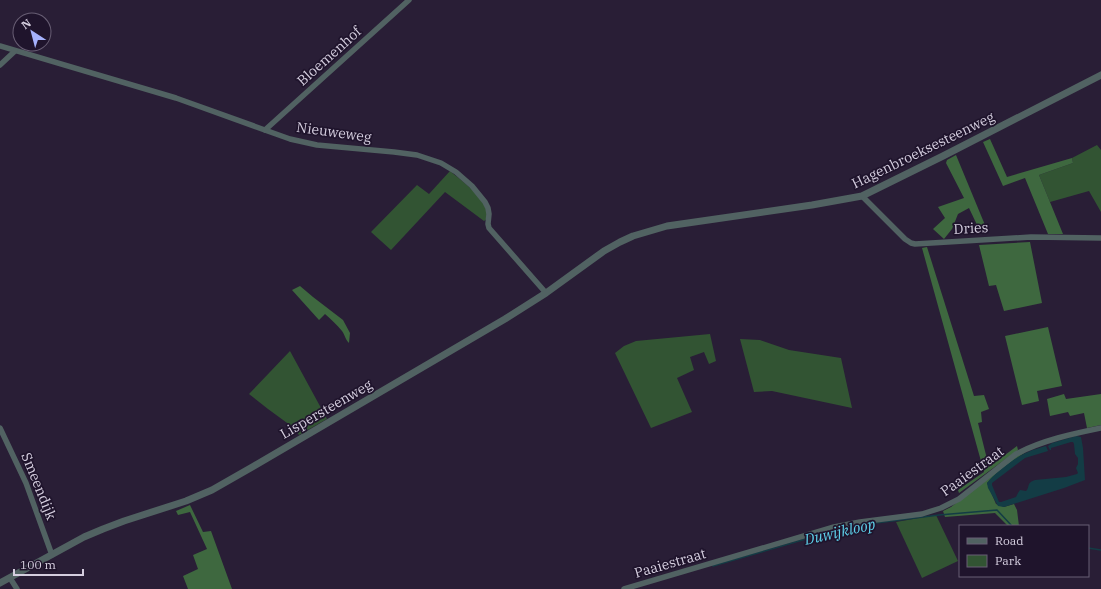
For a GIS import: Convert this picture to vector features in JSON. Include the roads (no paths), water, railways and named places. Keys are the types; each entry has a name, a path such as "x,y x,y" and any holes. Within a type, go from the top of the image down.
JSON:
{"street":[{"name":"Bloemenhof","path":"265,130 409,0"},
{"name":"Nieuweweg","path":"0,46 12,50"},
{"path":"0,65 14,52"},
{"name":"Nieuweweg","path":"18,52 176,98 290,139 317,145 417,155 441,163 472,186 485,202 488,208 488,224 490,228 546,293"},
{"name":"Hagenbroeksesteenweg","path":"651,231 667,226 812,205 862,196 1101,75"},
{"name":"Dries","path":"862,196 905,239 915,244 1031,237 1101,238"},
{"name":"Lispersteenweg","path":"0,583 84,537 108,527 186,501 212,490 505,319 546,293 604,250 633,236 651,231"},
{"name":"Smeendijk","path":"0,428 26,483 52,555"},
{"name":"Paaiestraat","path":"624,589 834,527 922,514 941,508 959,499 1011,458 1025,450 1066,435 1101,428"},
{"path":"10,578 17,589"}],"waterway":[{"name":"Duwijkloop","path":"713,566 840,529 876,523 939,515 997,510 1011,525"},
{"name":"Duwijkloop","path":"1089,548 1101,550"}]}
